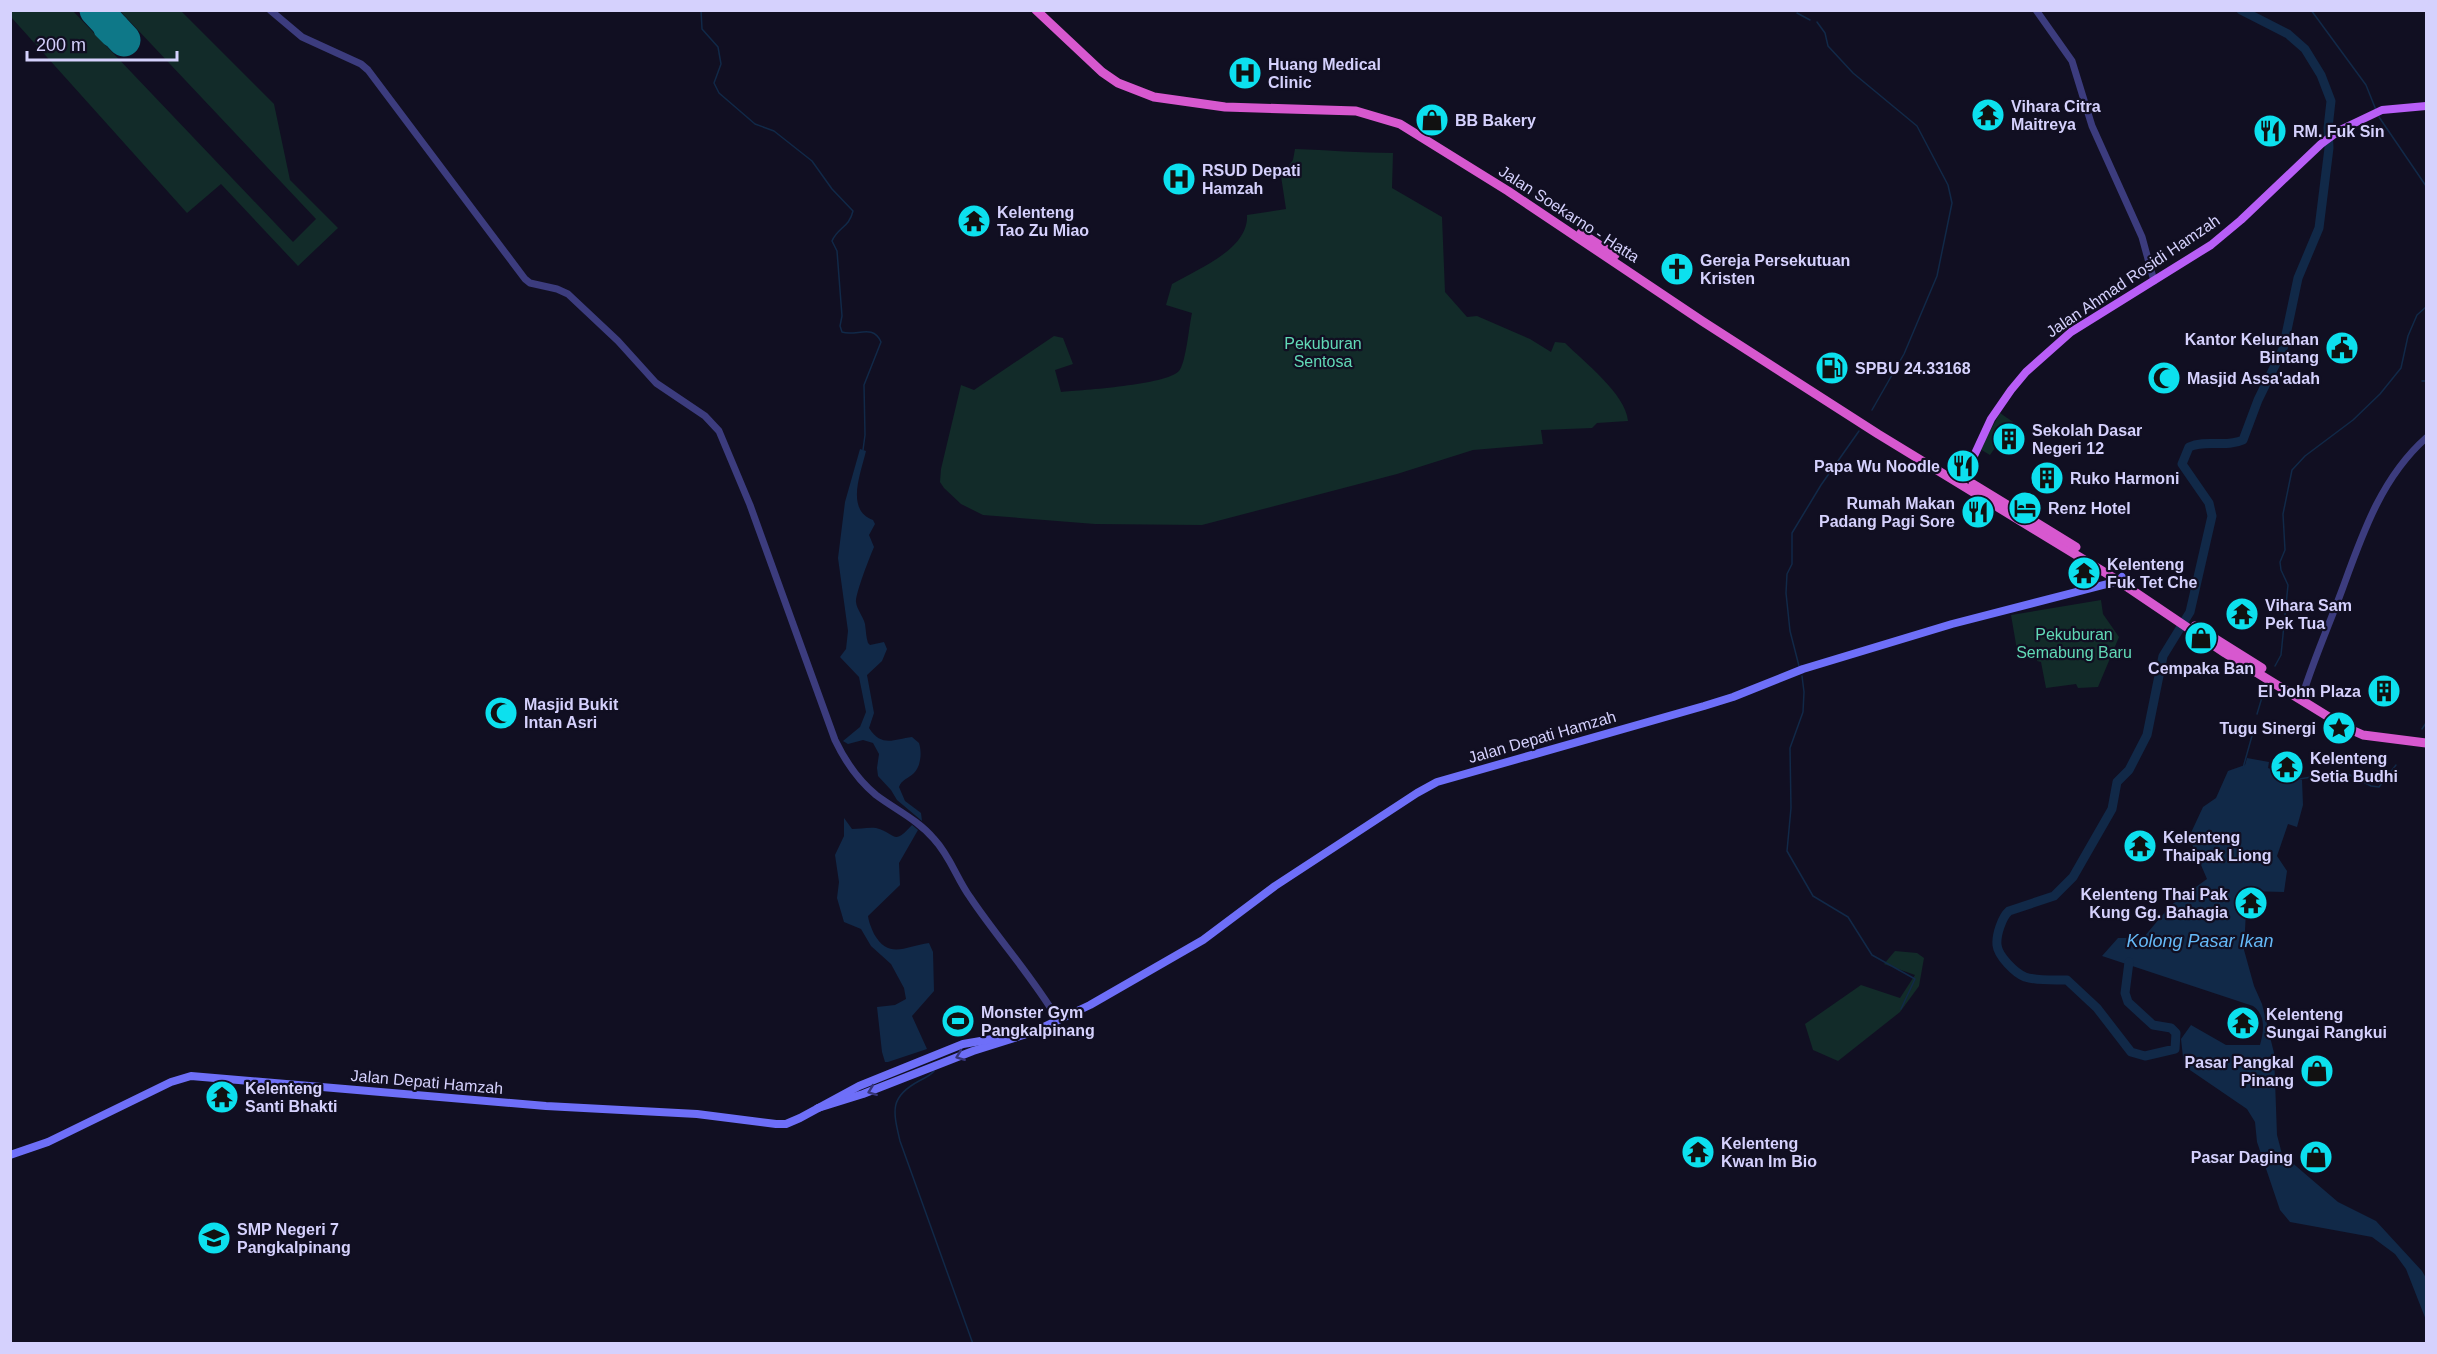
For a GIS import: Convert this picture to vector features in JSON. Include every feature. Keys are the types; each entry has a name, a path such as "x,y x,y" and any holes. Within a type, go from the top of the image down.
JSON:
{"highway":[{"name":"Jalan Soekarno - Hatta","path":"1036,10 1102,72 1118,83 1154,97 1225,107 1356,111 1393,121 1508,191 1880,431 2184,622"},
{"name":"Jalan Soekarno - Hatta","path":"1045,10 1103,66 1147,90 1197,100 1237,103 1353,104 1394,115 1437,139 1509,185 1641,277"},
{"path":"2184,622 2351,725 2381,732 2427,738"},
{"path":"2184,622 2345,727 2368,736 2427,743"}],"main road":[{"name":"Jalan Ahmad Rosidi Hamzah","path":"1963,482 1991,419 2026,372 2071,332 2211,244 2241,220 2321,144 2334,135 2378,111 2427,106"},
{"name":"Jalan Depati Hamzah","path":"818,1108 853,1098 939,1064 1020,1036 1100,1000 1203,940 1275,886 1437,782 1726,699 1803,669 1952,624 2117,579"},
{"name":"Jalan Depati Hamzah","path":"10,1155 48,1142 171,1082 190,1076 546,1106 697,1114 786,1124 859,1086 930,1056 972,1042 1020,1036"}],"street":[{"path":"270,10 302,37 361,64 368,70 525,279 530,283 568,294 618,341 656,383 705,416 719,431 746,494 838,745 853,771 869,788 914,820 944,851 967,893 1039,989 1058,1020"},
{"path":"2036,10 2072,61 2092,126 2142,237 2154,281"},
{"path":"2303,694 2355,551 2375,507 2391,476 2404,459 2427,438"}],"green space":[{"path":"10,11 73,11 293,242 316,219 120,11 181,11 274,104 290,180 338,228 298,266 221,184 187,213 11,17"},
{"name":"Pekuburan Sentosa","path":"1295,149 1393,153 1392,188 1442,217 1445,292 1467,317 1477,316 1530,339 1551,352 1555,342 1565,343 1612,389 1620,400 1628,421 1597,423 1592,428 1541,430 1543,444 1473,450 1397,474 1202,525 1095,524 983,515 961,504 944,488 940,482 941,469 961,385 974,390 1054,336 1063,338 1073,364 1055,370 1061,392 1142,383 1171,376 1179,371 1185,353 1192,313 1166,305 1172,284 1208,265 1231,248 1240,238 1247,215 1286,209 1281,176 1293,160"},
{"path":"2000,413 2013,422 1990,455 1980,449"},
{"name":"Pekuburan Semabung Baru","path":"2101,600 2103,614 2119,637 2098,687 2078,688 2076,684 2046,688 2041,662 2037,661 2035,649 2017,650 2011,615"},
{"path":"1895,951 1917,953 1924,958 1919,986 1900,1012 1838,1061 1813,1050 1805,1024 1861,985 1900,998 1915,975 1884,964"}],"water":[{"path":"860,449 866,451 857,490 857,500 864,515 873,520 875,524 869,535 874,547 856,602 865,624 868,643 870,645 884,642 887,649 882,661 867,675 874,713 869,728 884,740 912,737 919,743 921,755 918,767 899,787 905,801 921,813 922,821 897,800 878,776 879,754 873,743 863,740 848,744 843,741 860,727 866,712 859,677 840,657 846,649 848,631 838,558 845,502"},
{"name":"Kolong Pasar Ikan","path":"2247,758 2269,762 2268,768 2302,780 2303,805 2297,827 2288,824 2277,856 2287,871 2284,892 2247,891 2244,950 2254,986 2262,1004 2274,1053 2277,1135 2282,1154 2338,1202 2376,1221 2422,1271 2426,1278 2426,1320 2406,1269 2395,1254 2372,1237 2290,1222 2280,1210 2257,1142 2255,1122 2247,1109 2184,1066 2181,1039 2191,1025 2226,1045 2260,1045 2263,1024 2257,1010 2253,1006 2102,956 2118,938 2143,938 2171,905 2207,879 2189,837 2203,807 2216,798 2228,771 2245,765"},
{"path":"844,818 852,829 876,828 895,837 901,835 912,825 918,830 899,863 900,885 868,916 874,934 886,947 898,949 929,943 933,952 934,991 912,1016 927,1049 888,1062 885,1062 882,1052 877,1007 895,1005 906,999 904,988 891,964 871,946 861,929 844,922 837,898 839,882 835,855 844,836"}],"waterway":[{"path":"701,10 702,29 718,47 721,64 714,83 719,93 755,124 774,131 812,161 832,189 853,211 849,221 832,241 837,251 842,316 840,326 842,332 874,333 881,342 864,385 863,450"},
{"path":"2129,962 2125,993 2128,1002 2153,1025 2171,1028 2176,1033 2175,1049 2145,1056 2131,1052 2097,1008 2067,980 2025,977 2012,968 1998,949 1997,936 2009,911 2054,896 2073,877 2112,809 2117,782 2129,770 2147,735 2163,656 2190,612 2212,516 2209,503 2182,464 2189,447 2243,440 2258,400 2283,349 2298,278 2319,228 2329,148 2328,128 2331,101 2321,75 2305,49 2288,34 2241,10"},
{"path":"2311,10 2366,85 2376,110"},
{"path":"1797,13 1810,20"},
{"path":"1817,22 1825,33 1828,46 1853,73 1917,126 1948,185 1952,203 1937,276 1904,354 1872,410"},
{"path":"2379,117 2426,186"},
{"path":"2275,666 2281,655 2288,585 2280,562 2285,550 2283,514 2292,470 2305,456 2353,420 2380,394 2401,368 2408,336 2417,315 2426,307"},
{"path":"1799,666 1790,631 1786,593 1787,574 1792,564 1792,533 1821,485 1859,431"},
{"path":"1802,676 1803,712 1790,748 1791,808 1787,851 1813,896 1848,917 1872,955 1915,979 1901,1009"},
{"path":"2257,714 2266,684"},
{"path":"2422,729 2426,723"},
{"path":"2243,768 2255,725"},
{"path":"2348,774 2371,786 2379,787 2396,765"},
{"path":"2299,779 2337,773"},
{"path":"934,1071 902,1093 896,1106 896,1121 900,1141 973,1344"}],"taxiway":[{"path":"95,10 101,31 109,39 117,38 123,31 121,23 102,10"}],"runway":[{"path":"96,10 124,40"}],"place":[{"name":"Huang Medical Clinic","path":"1245,73"},
{"name":"Vihara Citra Maitreya","path":"1988,115"},
{"name":"BB Bakery","path":"1432,120"},
{"name":"RM. Fuk Sin","path":"2270,131"},
{"name":"RSUD Depati Hamzah","path":"1179,179"},
{"name":"Kelenteng Tao Zu Miao","path":"974,221"},
{"name":"Gereja Persekutuan Kristen","path":"1677,269"},
{"name":"Kantor Kelurahan Bintang","path":"2342,348"},
{"name":"SPBU 24.33168","path":"1832,368"},
{"name":"Masjid Assa'adah","path":"2164,378"},
{"name":"Sekolah Dasar Negeri 12","path":"2009,439"},
{"name":"Papa Wu Noodle","path":"1963,466"},
{"name":"Ruko Harmoni","path":"2047,478"},
{"name":"Renz Hotel","path":"2025,508"},
{"name":"Rumah Makan Padang Pagi Sore","path":"1978,512"},
{"name":"Kelenteng Fuk Tet Che","path":"2084,573"},
{"name":"Vihara Sam Pek Tua","path":"2242,614"},
{"name":"Cempaka Ban","path":"2201,638"},
{"name":"El John Plaza","path":"2384,691"},
{"name":"Masjid Bukit Intan Asri","path":"501,713"},
{"name":"Tugu Sinergi","path":"2339,728"},
{"name":"Kelenteng Setia Budhi","path":"2287,767"},
{"name":"Kelenteng Thaipak Liong","path":"2140,846"},
{"name":"Kelenteng Thai Pak Kung Gg. Bahagia","path":"2251,903"},
{"name":"Monster Gym Pangkalpinang","path":"958,1021"},
{"name":"Kelenteng Sungai Rangkui","path":"2243,1023"},
{"name":"Pasar Pangkal Pinang","path":"2317,1071"},
{"name":"Kelenteng Santi Bhakti","path":"222,1097"},
{"name":"Kelenteng Kwan Im Bio","path":"1698,1152"},
{"name":"Pasar Daging","path":"2316,1157"},
{"name":"SMP Negeri 7 Pangkalpinang","path":"214,1238"}]}
